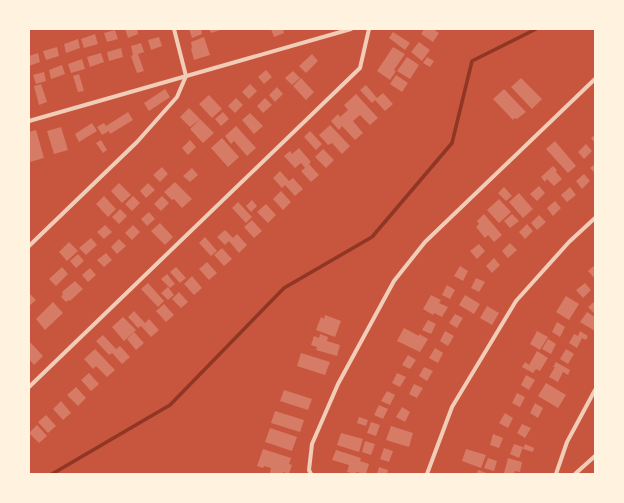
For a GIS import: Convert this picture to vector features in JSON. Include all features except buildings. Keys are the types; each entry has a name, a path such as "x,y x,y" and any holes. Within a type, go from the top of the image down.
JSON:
{"street":[{"path":"29,246 137,142 177,97 186,76 174,29"},
{"path":"29,121 351,29"},
{"path":"29,387 360,68 369,29"},
{"path":"311,474 309,470 312,444 338,384 394,281 425,242 595,79"},
{"path":"427,474 452,407 516,301 569,242 595,218"},
{"path":"556,474 567,442 595,390"},
{"path":"575,474 595,456"}],"waterway":[{"path":"52,474 170,405 284,288 372,237 452,143 472,61 536,29"}]}
